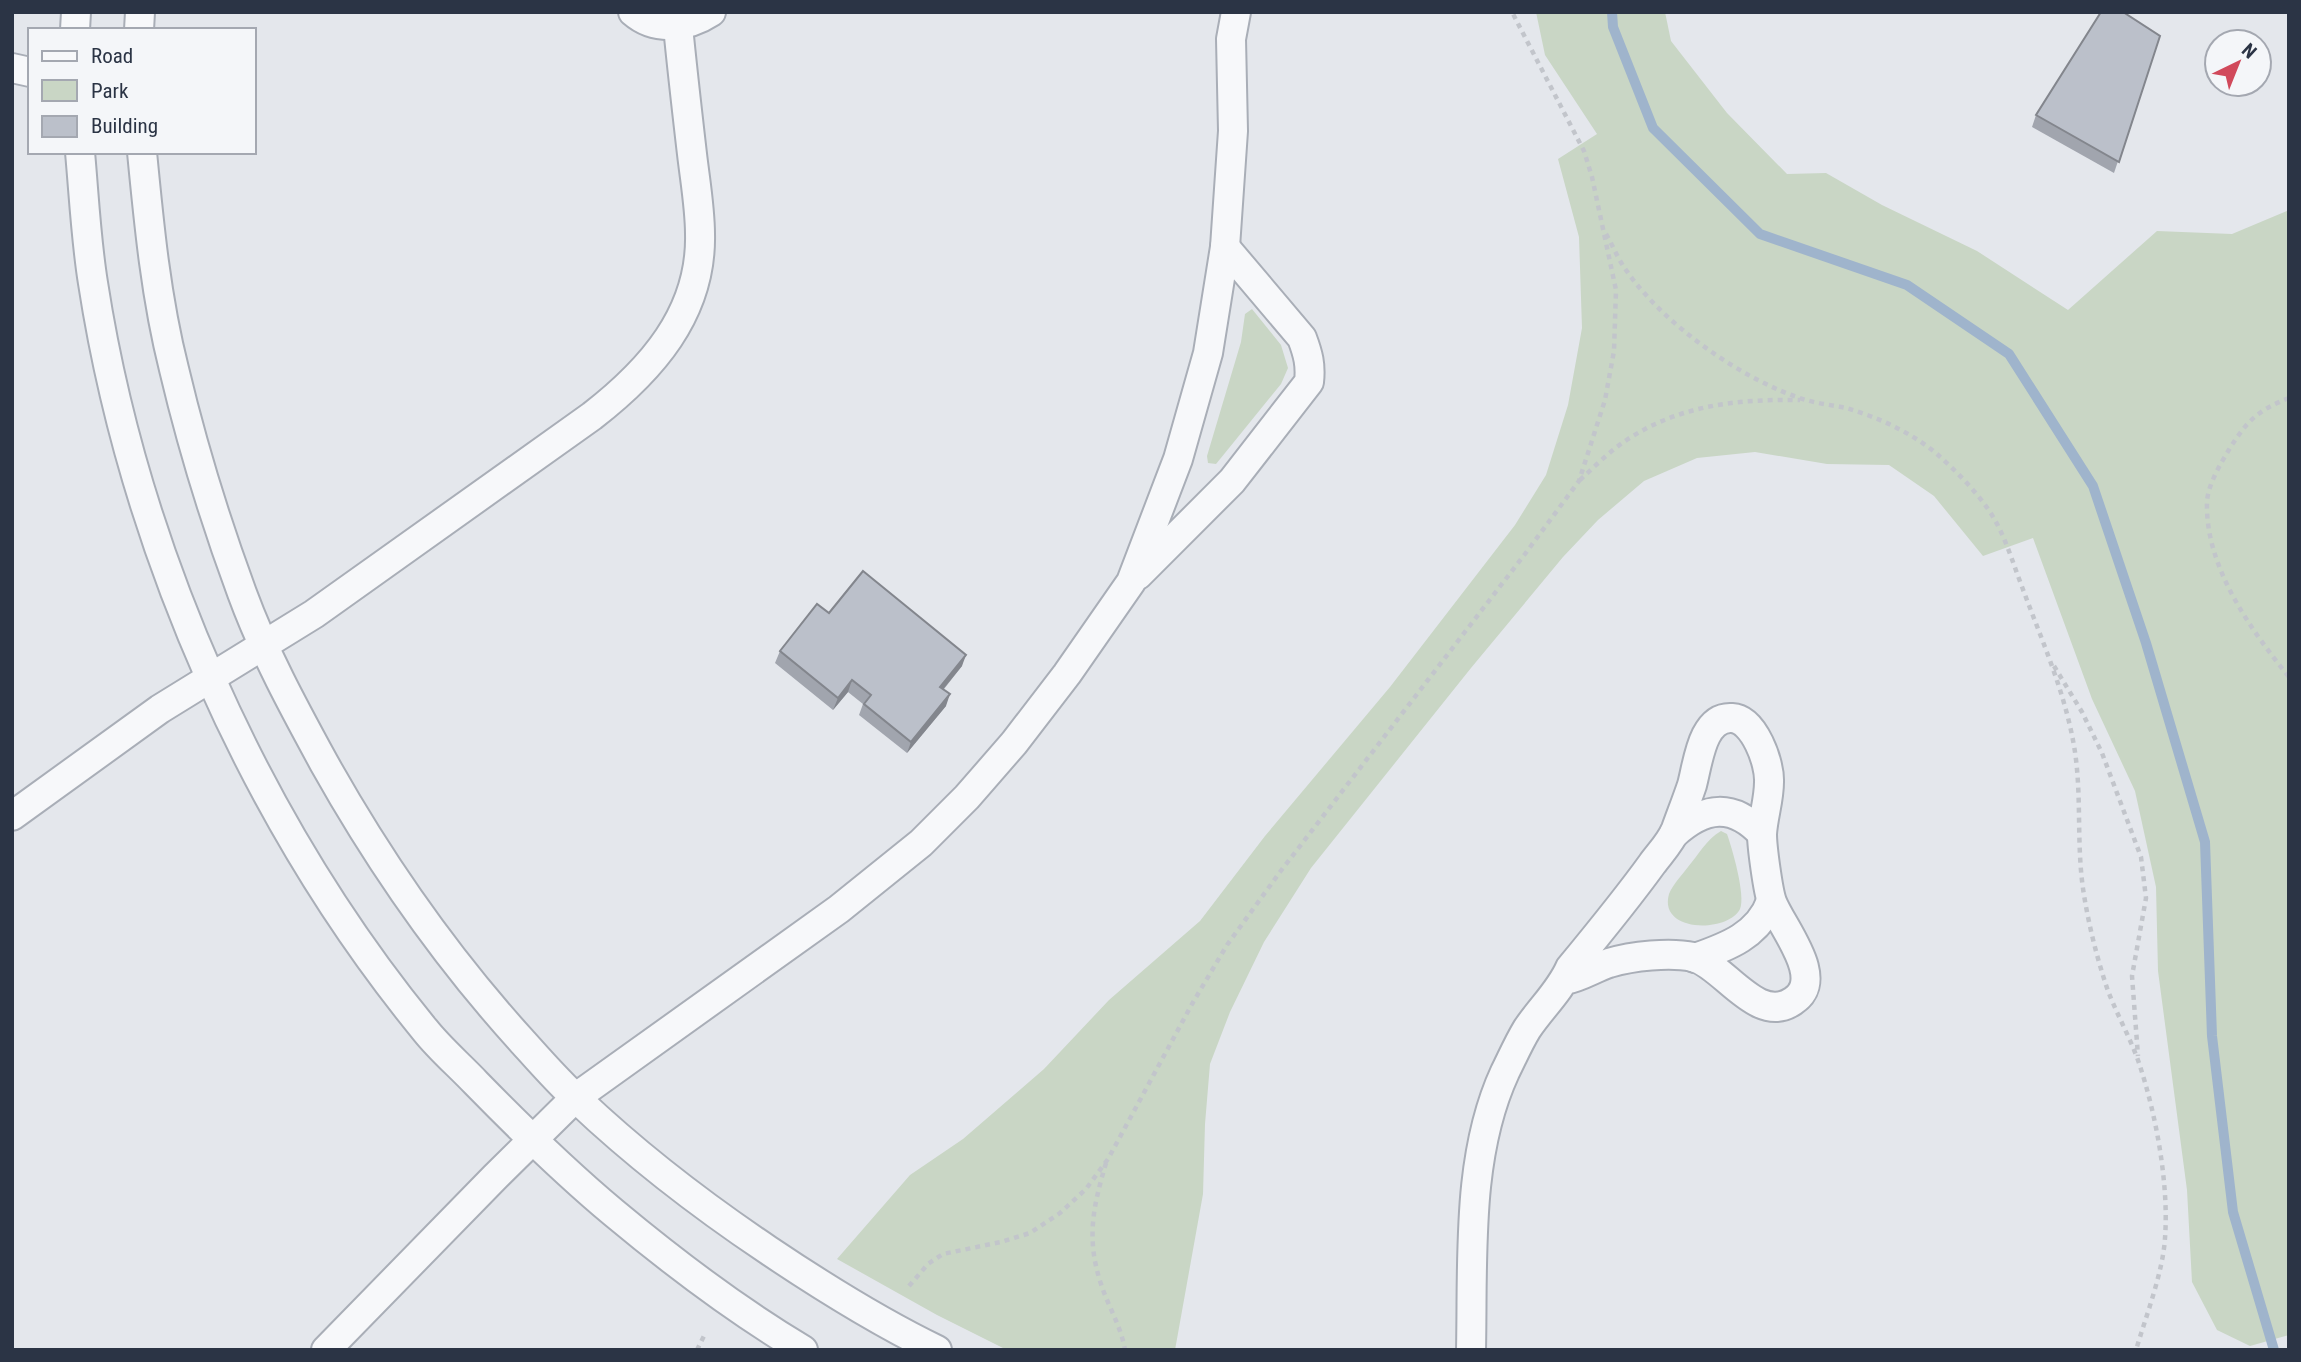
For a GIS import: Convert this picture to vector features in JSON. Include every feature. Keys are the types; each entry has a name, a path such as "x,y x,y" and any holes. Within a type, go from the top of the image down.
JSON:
{"street":[{"path":"633,12 657,24 678,26 697,21 711,12"},
{"path":"1131,582 1178,459 1208,353 1225,247 1233,131 1231,39 1236,12"},
{"path":"12,816 160,709 326,606 592,416 622,393 661,351 688,302 696,273 701,236 678,26"},
{"path":"80,154 93,283 118,404 143,495 178,600 233,728 306,864 369,958 427,1033 532,1140 575,1180 680,1267 803,1350"},
{"path":"142,154 151,252 176,378 195,454 242,594 264,646 287,697 361,830 477,992 575,1098 620,1138 719,1217 825,1288 937,1350"},
{"path":"326,1350 575,1098 829,917 921,843 1014,743 1067,674 1131,582 1232,481 1308,382 1311,368 1302,338 1225,247"},
{"path":"1674,834 1704,741 1715,722 1736,718 1745,723 1758,738 1769,778 1762,834 1771,901 1801,958 1807,978 1803,990 1794,1001 1782,1007 1767,1006 1753,1000 1695,957"},
{"path":"1471,1350 1477,1182 1486,1119 1505,1072 1528,1029 1565,980 1570,968 1674,834 1689,820 1718,812 1737,814 1750,821 1762,834"},
{"path":"1565,980 1638,956 1695,957 1723,948 1758,925 1767,914 1771,901"}],"path":[{"path":"1512,12 1584,151 1616,290 1614,351 1605,400 1579,481"},
{"path":"1603,227 1625,270 1646,295 1682,328 1735,367 1763,383 1806,400 1857,412 1908,434 1934,452 1963,478 1988,509 2005,540 2050,659 2069,720 2080,797 2078,847 2084,894 2107,989 2139,1064 2156,1132 2165,1199 2165,1240 2136,1350"},
{"path":"2289,398 2265,407 2244,425 2220,463 2207,499 2210,539 2234,599 2289,677"},
{"path":"909,1286 928,1264 943,1254 1002,1242 1030,1233 1060,1213 1086,1189 1108,1159 1227,945 1579,481 1625,441 1670,418 1710,405 1751,399 1806,400"},
{"path":"2050,659 2082,712 2102,753 2141,858 2146,898 2132,976 2139,1064"},
{"path":"1108,1159 1094,1205 1091,1238 1101,1285 1122,1335 1125,1350"},
{"path":"697,1350 705,1334"}],"green space":[{"path":"1536,12 1665,12 1671,41 1727,113 1787,174 1826,173 1882,205 1977,251 2068,310 2157,231 2232,234 2289,210 2289,1335 2250,1346 2217,1330 2192,1282 2187,1190 2158,971 2156,887 2135,791 2092,699 2033,538 1983,556 1934,496 1889,465 1827,464 1755,452 1697,458 1644,481 1598,520 1563,557 1471,668 1311,868 1264,942 1230,1012 1210,1064 1203,1194 1175,1350 1007,1350 937,1315 837,1259 910,1175 963,1139 1044,1069 1109,1000 1200,921 1265,836 1390,687 1515,525 1546,475 1568,405 1582,328 1579,237 1558,159 1597,134 1545,55"},
{"path":"1252,309 1281,345 1288,368 1281,384 1216,464 1208,463 1207,456 1241,342 1245,314"},
{"path":"1721,831 1727,834 1735,860 1740,883 1740,909 1733,917 1709,925 1683,922 1674,916 1668,907 1669,894 1703,848"}],"building":[{"path":"2101,12 2123,12 2160,36 2119,162 2036,115"},
{"path":"863,571 966,655 940,687 950,694 911,742 864,704 871,695 852,680 838,698 780,651 817,604 829,613"}],"waterway":[{"path":"1612,12 1613,27 1653,128 1760,234 1907,285 2009,354 2093,486 2146,643 2205,842 2212,1036 2233,1212 2274,1350"}]}
